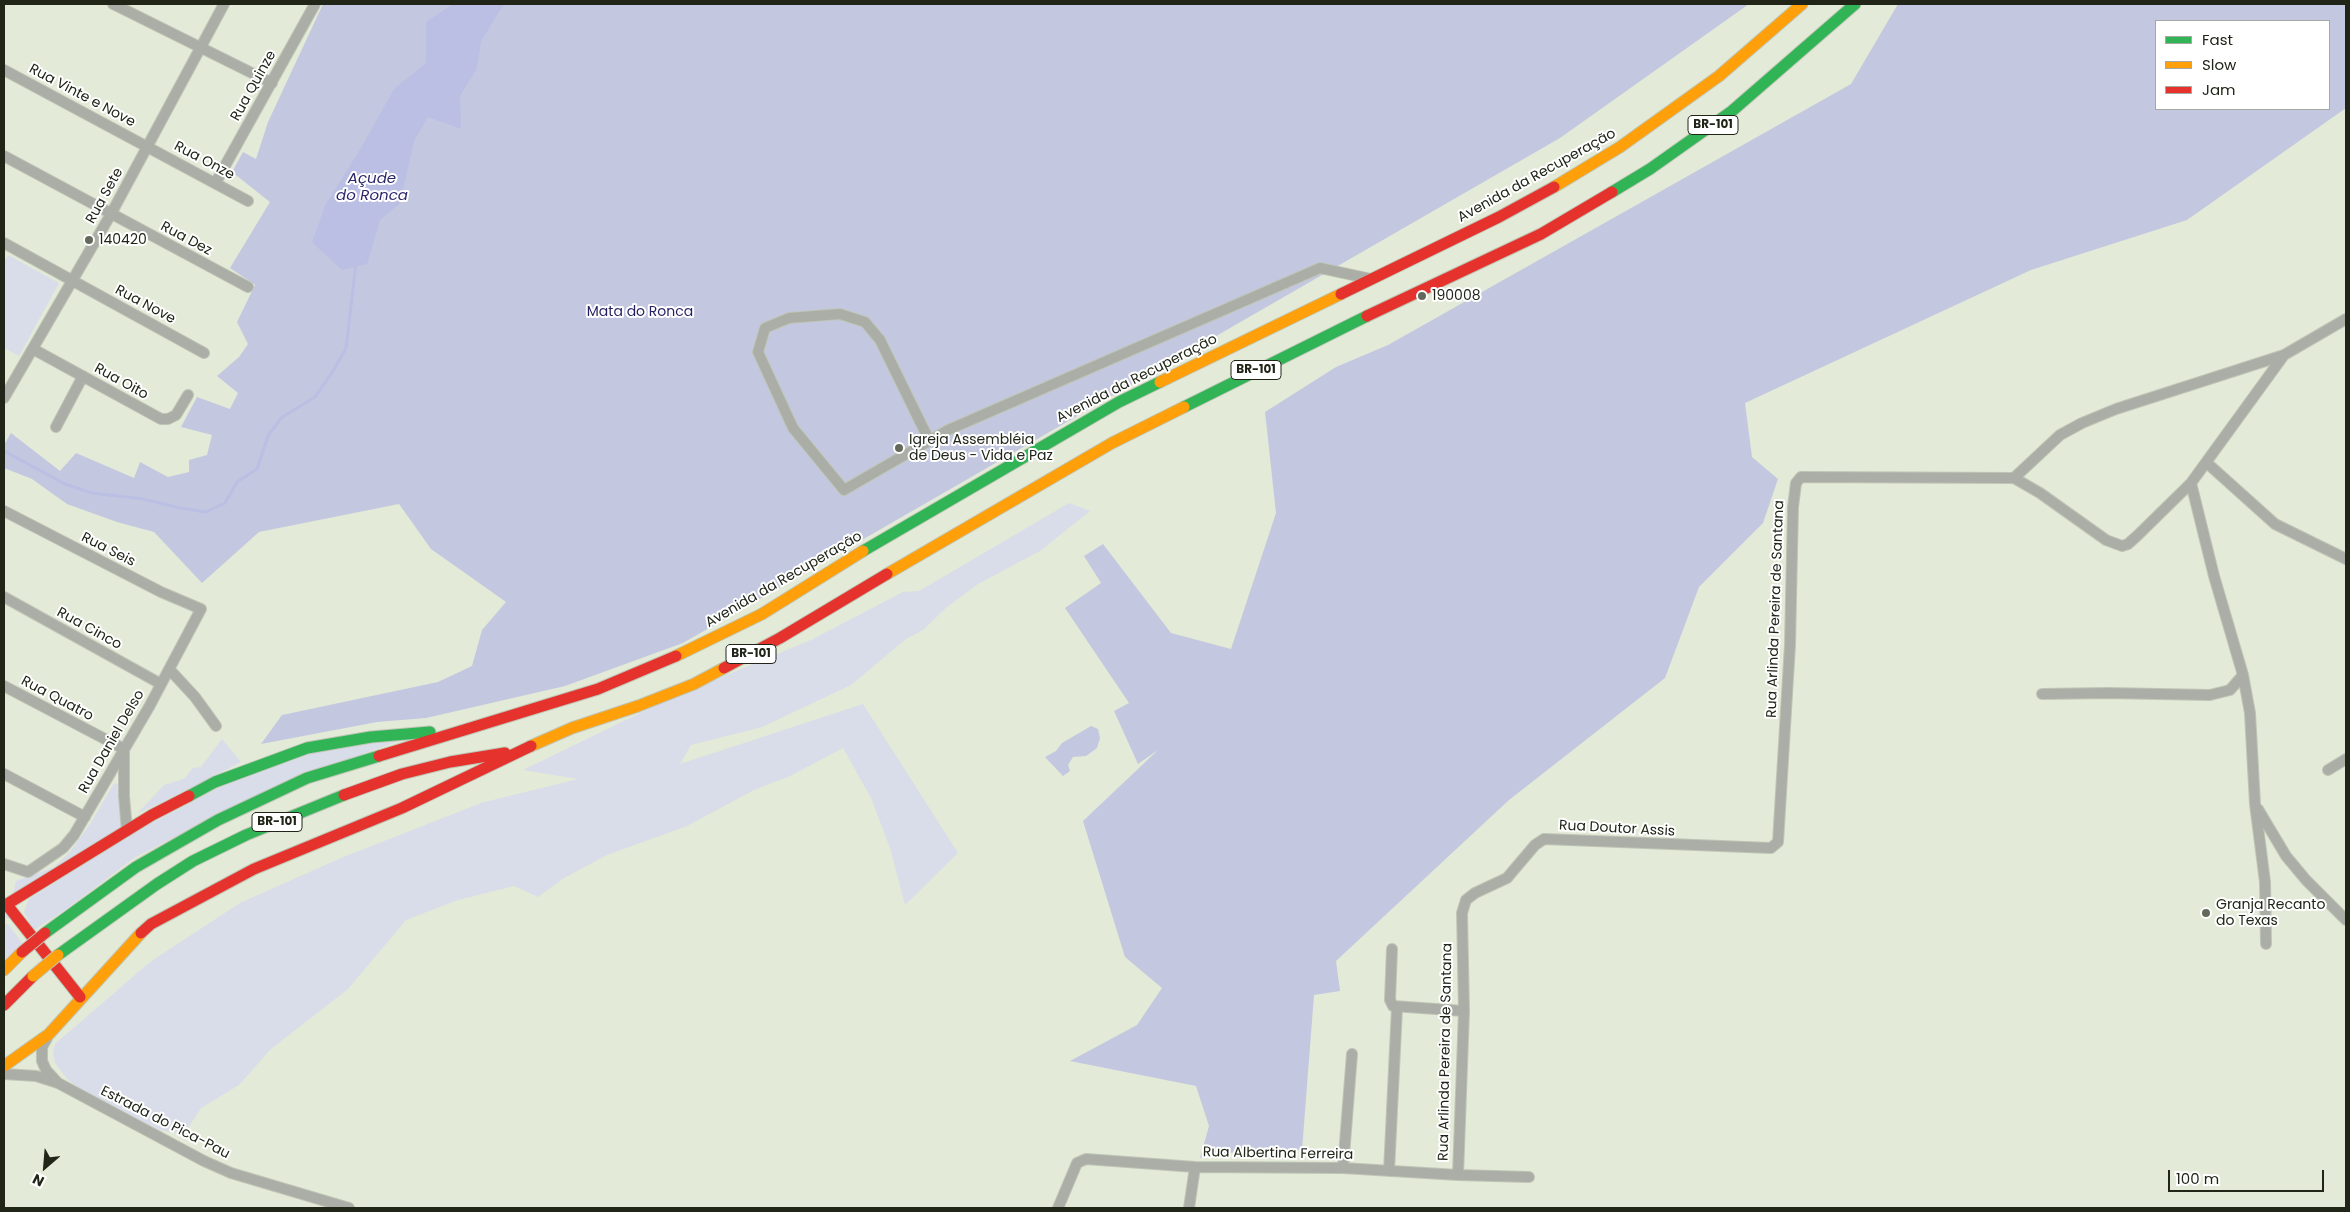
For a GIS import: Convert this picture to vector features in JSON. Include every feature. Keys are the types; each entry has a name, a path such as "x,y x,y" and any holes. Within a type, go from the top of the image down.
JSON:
{"highway":[{"name":"Avenida da Recuperação","path":"458,731 598,689 704,644 762,614 903,526 1119,402 1499,217 1620,147 1719,76 1802,4"},
{"name":"BR-101","path":"4,1005 33,976 58,956 157,884 193,861 246,835 312,807 402,774 450,762 523,750 572,728 638,706 694,684 780,638 964,527 1104,448 1322,337 1500,255 1555,226 1650,169 1732,111 1855,4"},
{"name":"BR-101","path":"4,970 45,933 136,867 218,820 307,778 458,731"},
{"path":"80,997 5,906 152,814 215,782 307,748 371,737 458,731"},
{"path":"4,1066 49,1034 80,997 105,973 132,941 151,924 254,869 402,808 523,750"}],"street":[{"path":"113,4 272,83"},
{"name":"Rua Sete","path":"4,398 111,214 224,4"},
{"name":"Rua Quinze","path":"216,182 314,4"},
{"name":"Rua Vinte e Nove","path":"4,70 147,146"},
{"name":"Rua Onze","path":"147,146 248,201"},
{"name":"Rua Dez","path":"4,156 248,287"},
{"name":"Rua Nove","path":"5,245 204,353"},
{"path":"929,440 880,340 865,322 840,314 789,318 765,328 758,352 792,428 844,490 948,430 1320,268 1372,279"},
{"path":"2284,355 2207,464 2191,483 2128,544 2116,545 2014,478 2060,435 2082,423 2116,409 2284,355 2346,319"},
{"name":"Rua Oito","path":"33,349 162,419 168,419 176,415 188,395"},
{"path":"56,427 83,376"},
{"path":"2207,464 2275,524 2346,559"},
{"name":"Rua Arlinda Pereira de Santana","path":"1758,848 1775,847 1780,838 1790,645 1793,507 1796,483 1801,477 1811,476 1957,479 2014,478"},
{"path":"2191,483 2214,576 2243,675 2250,712 2255,804 2265,882 2266,944"},
{"name":"Rua Seis","path":"4,510 153,588 201,610"},
{"name":"Rua Cinco","path":"4,597 161,684"},
{"name":"Rua Daniel Delso","path":"4,864 28,872 63,848 85,817 170,670 201,610"},
{"path":"170,670 195,696 216,726"},
{"path":"2042,694 2210,695 2230,690 2243,675"},
{"name":"Rua Quatro","path":"4,686 124,749"},
{"path":"124,749 124,796 127,831"},
{"path":"2328,770 2346,759"},
{"path":"4,774 85,817"},
{"path":"2255,804 2286,856 2306,880 2346,920"},
{"name":"Rua Doutor Assis","path":"1462,928 1462,913 1466,900 1475,893 1507,878 1535,845 1544,839 1758,848"},
{"name":"Rua Arlinda Pereira de Santana","path":"1458,1175 1464,1011 1462,928"},
{"path":"1388,1171 1395,1007 1390,1000 1392,950"},
{"path":"1395,1007 1464,1011"},
{"name":"Estrada do Pica-Pau","path":"49,1034 42,1047 42,1061 46,1070 58,1083"},
{"path":"1343,1168 1352,1054"},
{"name":"Estrada do Pica-Pau","path":"4,1074 36,1076 58,1083 204,1161 232,1173 349,1208"},
{"name":"Rua Albertina Ferreira","path":"1058,1208 1074,1170 1081,1160 1195,1167 1343,1168 1529,1177"},
{"path":"1189,1208 1195,1167"}],"shaded area":[{"path":"8,255 59,283 19,356 4,348 4,262"},
{"path":"1069,503 1090,511 1040,551 978,584 947,607 923,630 906,639 851,685 762,727 691,745 680,764 863,704 958,853 905,905 890,848 871,798 843,748 790,776 754,790 687,826 607,855 564,878 538,897 514,886 458,900 406,920 348,989 271,1049 239,1085 201,1108 184,1134 158,1130 85,1092 68,1080 55,1063 53,1053 55,1044 150,962 240,903 341,858 481,803 578,779 523,770 669,699 811,640 903,592 919,591"},
{"path":"222,739 241,762 172,798 138,813 164,785 184,779 193,768 201,767"},
{"path":"404,739 273,787 134,858 68,908 34,930 24,912 29,899 138,830 240,777 311,750"},
{"path":"114,783 119,784 123,828 21,890 9,918 4,919 4,898 13,894 16,881 54,867 69,853 90,824"},
{"path":"4,924 8,924 23,944 4,960"}],"green space":[{"name":"Mata do Ronca","path":"323,4 1749,4 1560,138 683,643 565,686 426,718 377,722 261,744 282,715 438,682 472,666 482,630 506,602 431,549 399,504 259,532 202,583 154,532 117,522 67,504 32,479 4,468 4,445 11,433 60,471 76,453 134,478 140,462 168,477 189,472 189,460 207,455 212,435 181,427 197,397 230,409 238,393 217,376 239,357 248,344 237,322 255,285 230,268 270,202 232,172 243,152 256,159 268,122"},
{"path":"1898,4 2346,4 2346,108 2187,220 2031,270 1745,403 1752,457 1778,479 1763,523 1699,587 1665,678 1509,800 1336,961 1340,991 1314,995 1302,1150 1222,1153 1200,1158 1209,1126 1196,1086 1070,1061 1137,1025 1162,988 1125,957 1083,821 1158,750 1138,764 1114,711 1129,703 1065,608 1101,583 1084,556 1103,544 1171,633 1231,649 1276,513 1265,412 1336,367 1388,345 1851,84"},
{"path":"1091,726 1098,729 1100,738 1097,748 1086,756 1073,757 1068,765 1070,771 1063,776 1045,757 1056,751 1062,743"}],"water":[{"name":"Açude do Ronca","path":"453,4 504,4 481,41 477,68 460,96 461,129 428,117 414,141 400,203 380,220 367,264 342,270 312,242 326,204 361,148 394,89 426,63 426,22"}],"waterway":[{"path":"4,451 65,484 92,493 143,499 206,512 225,503 237,482 257,469 268,436 281,418 315,397 346,348 356,264"}],"traffic: fast":[{"path":"1612,192 1650,169 1732,111 1855,4"},
{"path":"1184,407 1367,316"},
{"path":"863,551 1119,402 1160,382"},
{"path":"189,796 215,782 307,748 371,737 430,732"},
{"path":"45,933 136,867 218,820 307,778 379,756"},
{"path":"58,955 157,884 193,861 246,835 344,795"}],"traffic: slow":[{"path":"1554,187 1620,147 1719,76 1802,4"},
{"path":"1160,382 1341,294"},
{"path":"887,574 1112,443 1184,407"},
{"path":"676,656 762,614 863,551"},
{"path":"531,746 572,728 638,706 694,684 724,668"},
{"path":"4,1066 49,1034 141,933"},
{"path":"4,970 22,952"},
{"path":"33,976 58,955"}],"traffic: jam":[{"path":"1341,294 1499,217 1554,187"},
{"path":"1367,316 1541,234 1612,192"},
{"path":"724,668 780,638 887,574"},
{"path":"379,756 598,689 676,656"},
{"path":"141,933 151,924 254,869 402,808 531,746"},
{"path":"344,795 402,774 450,762 505,753"},
{"path":"4,906 152,815 189,796"},
{"path":"7,905 80,997"},
{"path":"22,952 45,933"},
{"path":"4,1005 33,976"}],"place":[{"name":"140420","path":"89,240"},
{"name":"190008","path":"1422,296"},
{"name":"Igreja Assembléia de Deus - Vida e Paz","path":"899,448"},
{"name":"Granja Recanto do Texas","path":"2206,913"}]}
